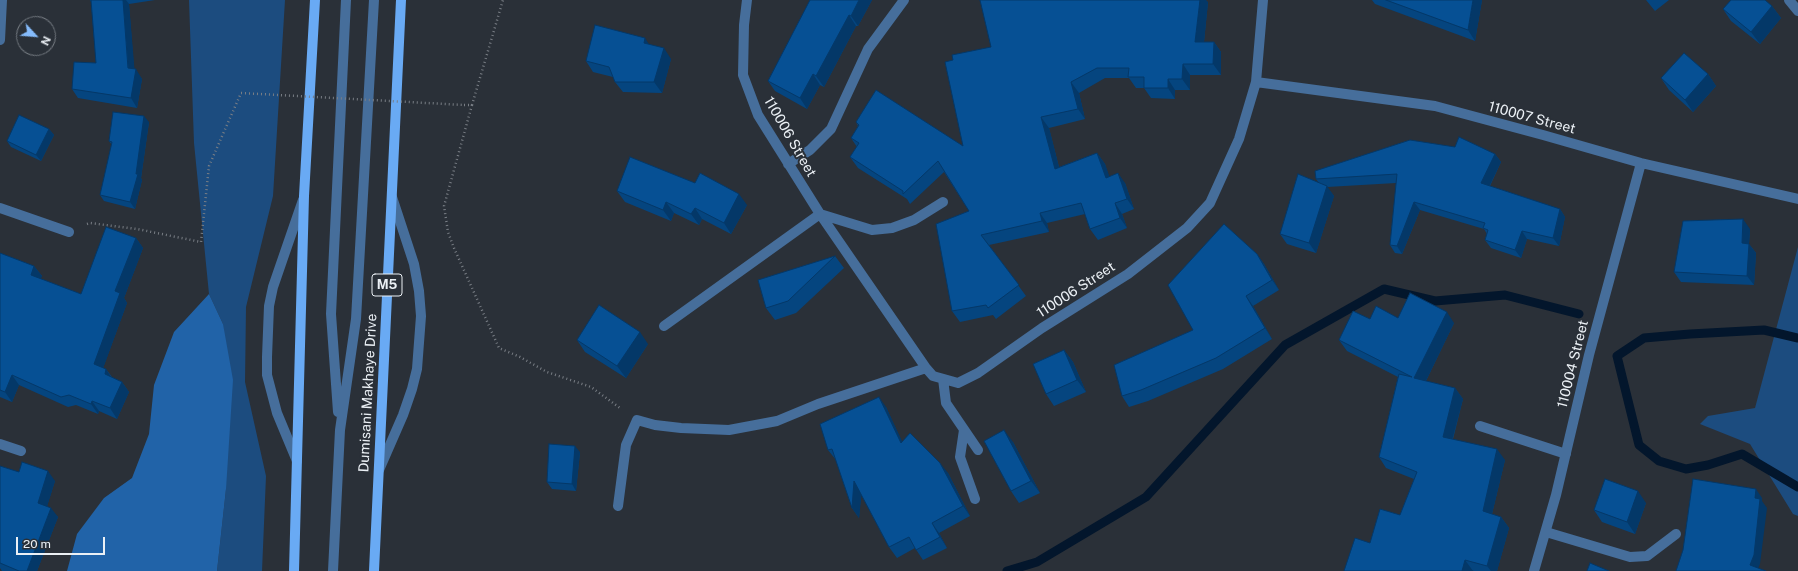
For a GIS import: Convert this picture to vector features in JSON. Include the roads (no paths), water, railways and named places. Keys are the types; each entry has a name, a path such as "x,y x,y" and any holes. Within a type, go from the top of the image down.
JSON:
{"main road":[{"path":"294,571 304,196 314,0"},
{"name":"Dumisani Makhaye Drive","path":"374,571 401,0"}],"street":[{"path":"0,40 2,0"},
{"path":"340,430 331,314 346,0"},
{"path":"333,571 340,430 356,319 374,0"},
{"name":"110006 Street","path":"747,0 744,25 744,74 758,115 820,214 926,368 934,376 958,383 978,373 1042,328 1128,274 1187,228 1210,203 1239,139 1256,82 1263,0"},
{"path":"788,164 810,150 831,129 868,49 904,0"},
{"path":"1789,0 1798,11"},
{"name":"110007 Street","path":"1256,82 1435,106 1641,163 1798,199"},
{"name":"110004 Street","path":"1534,571 1546,532 1566,454 1588,355 1641,163"},
{"path":"378,472 403,415 412,389 417,369 421,316 419,291 414,264 392,195"},
{"path":"298,463 277,413 268,375 267,356 269,306 273,287 304,196"},
{"path":"664,326 820,214 872,230 892,228 914,220 943,202"},
{"path":"0,208 69,232"},
{"path":"618,506 626,445 637,420 655,425 681,428 728,430 777,421 818,404 926,368"},
{"path":"943,379 946,403 978,450"},
{"path":"1480,426 1566,454"},
{"path":"964,430 960,457 975,499"},
{"path":"0,444 20,451"},
{"path":"1546,532 1630,557 1647,556 1676,534"}],"waterway":[{"path":"1007,571 1037,562 1146,497 1285,345 1384,289 1435,301 1505,295 1579,314"},
{"path":"1798,338 1764,330 1644,338 1617,356 1639,445 1659,461 1686,469 1708,465 1742,454 1798,487"}]}
